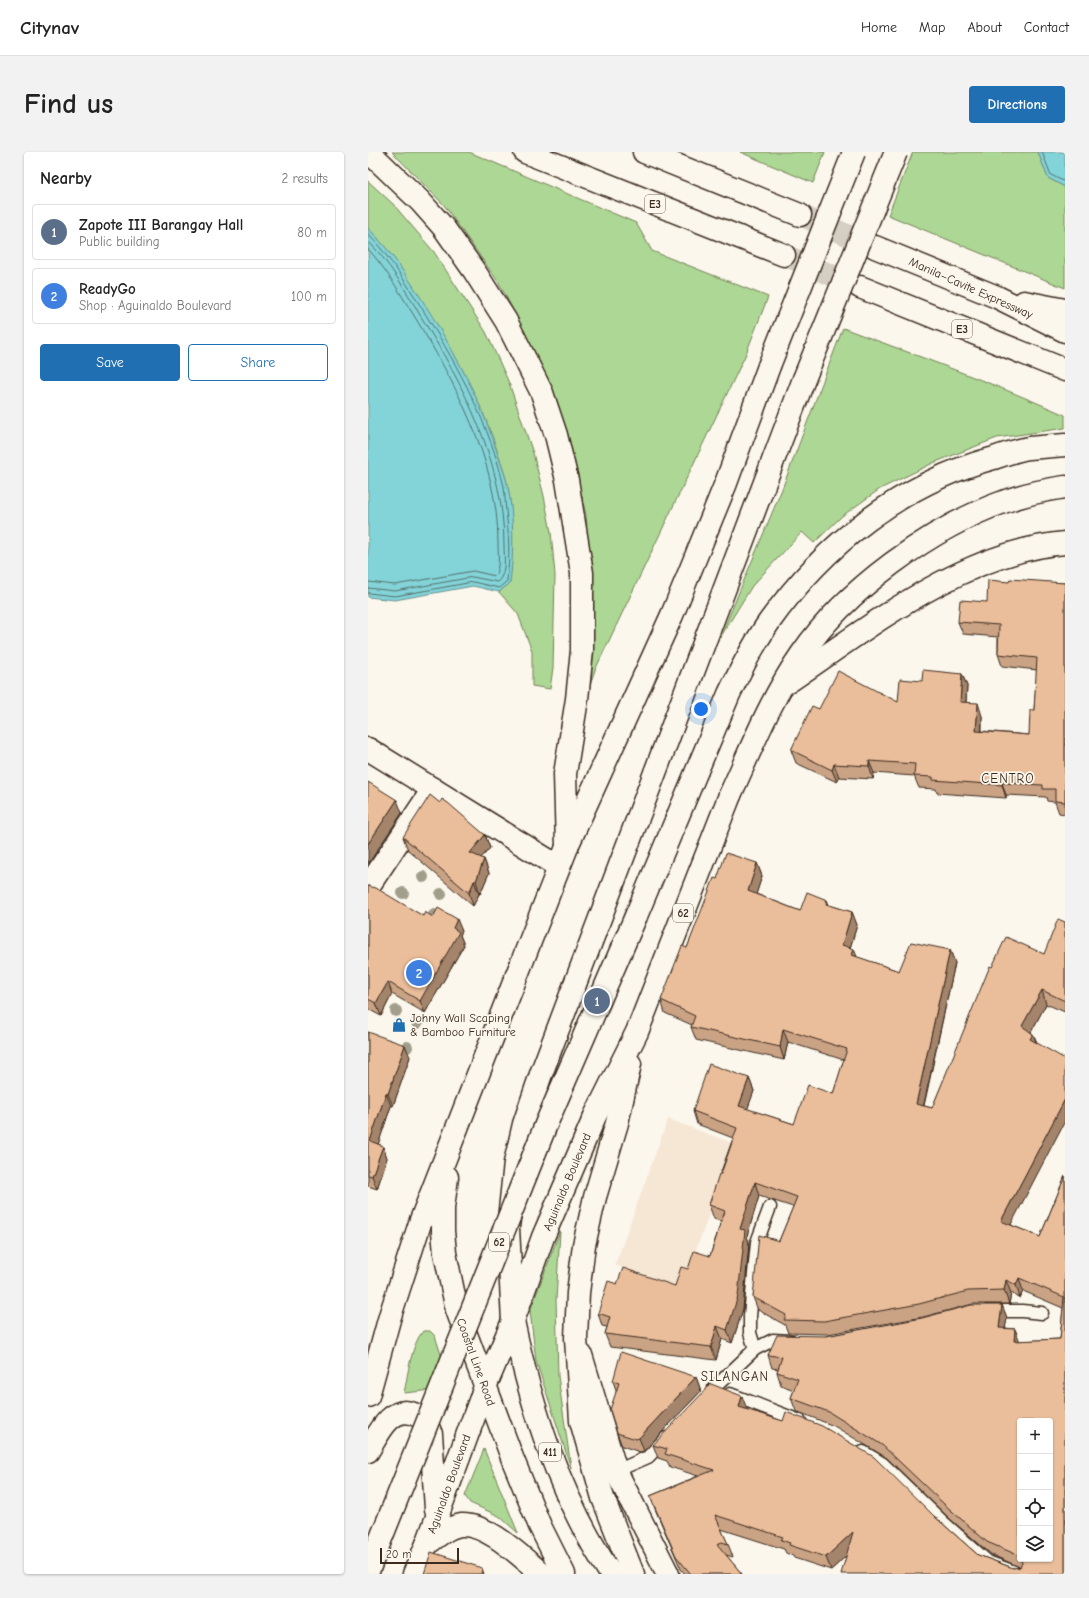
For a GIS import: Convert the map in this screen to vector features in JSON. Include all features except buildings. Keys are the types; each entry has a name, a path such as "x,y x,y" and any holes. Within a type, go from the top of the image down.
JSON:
{"main road":[{"path":"369,152 420,201 444,228 475,272 506,321 542,393 556,435 567,480 578,540 582,573 582,650 578,699 565,774 563,857"},
{"name":"E3","path":"525,152 784,255"},
{"path":"644,152 800,215"},
{"path":"368,1396 402,1276 421,1220 453,1138 563,857 672,615 726,483 854,152"},
{"path":"513,1321 508,1228 515,1163 524,1124 541,1074 804,379 896,152"},
{"name":"Manila–Cavite Expressway","path":"875,246 997,297 1065,331"},
{"name":"E3","path":"860,287 1065,370"},
{"path":"997,297 1065,310"},
{"name":"62","path":"368,1571 547,1122 636,916 729,694 747,658 768,624 795,588 824,558 856,528 892,503 937,477 981,461 1027,448 1065,445"},
{"name":"Aguinaldo Boulevard","path":"414,1574 427,1544 485,1387 513,1321 543,1237 595,1116 637,1032 730,795 780,687 801,654 825,624 852,597 894,563 934,536 968,517 1006,501 1042,491 1065,487"},
{"path":"780,687 918,596 965,571 1012,552 1065,543"},
{"path":"368,749 433,789 563,857"},
{"path":"368,887 433,789"},
{"path":"633,1574 603,1498 581,1421 576,1338 578,1293 584,1245 595,1198 617,1123 637,1032"},
{"name":"Coastal Line Road","path":"453,1138 443,1208 443,1231 445,1253 457,1310 485,1387 540,1526 564,1574"},
{"name":"411","path":"513,1321 522,1362 558,1475 576,1515 594,1549 611,1574"},
{"path":"576,1338 616,1471 668,1574"},
{"path":"368,1450 388,1420 395,1414 403,1412 412,1413 420,1417 428,1425 432,1434 437,1516"},
{"path":"427,1544 445,1531 462,1525 470,1526 491,1534 542,1574"}],"lane":[{"path":"755,1349 750,1333 750,1316 757,1242 770,1207"},
{"path":"976,1311 1022,1311 1042,1313"},
{"path":"805,1341 774,1340 755,1349 711,1391 808,1424"},
{"path":"616,1471 648,1457 675,1428"},
{"path":"850,1444 883,1464 944,1523 988,1562 1020,1574"}],"shaded area":[{"path":"668,1119 735,1144 681,1290 615,1265"}],"green space":[{"path":"392,152 469,152 636,223 652,251 768,297 745,356 595,670 588,690 590,565 586,515 574,464 555,402 540,362 499,283 444,205"},
{"path":"740,152 825,152 813,183"},
{"path":"913,152 1038,152 1048,178 1065,187 1065,288 888,215"},
{"path":"368,181 393,204 434,252 486,332 509,383 533,453 551,532 555,575 553,668 550,689 532,686 532,651 518,614 499,592 510,583 512,523 508,487 494,440 478,402 450,347 400,267 377,237 368,228"},
{"path":"843,328 927,359 1065,415 1065,428 997,438 933,463 880,489 842,516 814,543 802,532 752,586 720,638 782,489"},
{"path":"560,1231 556,1300 558,1376 571,1468 536,1361 530,1311"},
{"path":"423,1331 430,1331 435,1336 452,1388 404,1393 413,1352"},
{"path":"484,1449 518,1533 499,1516 470,1503 465,1496"}],"water":[{"path":"1038,152 1065,152 1065,187 1048,178"},
{"path":"368,228 377,237 401,268 440,329 469,383 494,441 508,487 513,547 510,583 499,592 473,586 395,600 368,597"}],"tunnel":[{"path":"800,215 875,247"},
{"path":"784,255 860,287"}],"place":[{"name":"ReadyGo","path":"419,973"},
{"name":"Zapote III Barangay Hall","path":"597,1001"},
{"name":"Johny Wall Scaping & Bamboo Furniture","path":"399,1025"}],"district":[{"name":"CENTRO","path":"1008,778"},
{"name":"SILANGAN","path":"735,1376"}]}
